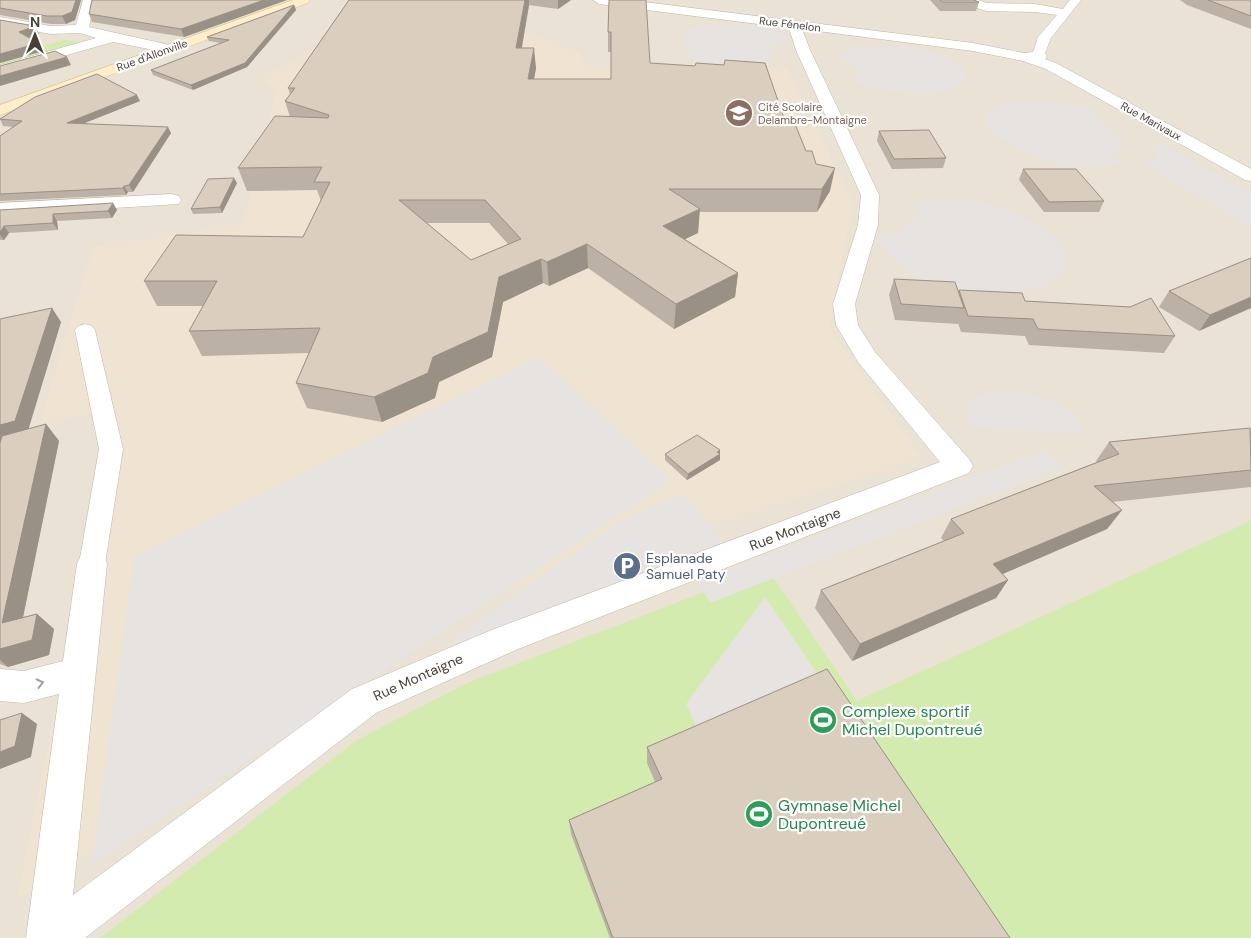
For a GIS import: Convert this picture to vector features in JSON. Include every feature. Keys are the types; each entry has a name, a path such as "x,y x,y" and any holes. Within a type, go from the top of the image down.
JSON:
{"main road":[{"name":"Rue d'Allonville","path":"0,110 304,0"}],"street":[{"path":"82,29 89,0"},
{"name":"Rue Fénelon","path":"599,0 630,2 1031,53"},
{"path":"967,0 986,7 1022,4 1066,13"},
{"path":"1031,53 1077,0"},
{"path":"0,21 51,30 82,29 90,34 169,49"},
{"name":"Rue Montaigne","path":"48,938 364,701 506,638 959,466 866,357 847,325 844,304 868,226 870,194 794,24"},
{"path":"0,30 19,25"},
{"path":"0,70 110,38"},
{"name":"Rue Marivaux","path":"1031,53 1251,176"},
{"path":"0,209 172,200"},
{"path":"48,938 92,564 111,449 85,330"},
{"path":"0,684 24,687 79,673"}],"shaded area":[{"path":"0,0 1251,0 1251,938 0,938"},
{"path":"710,24 758,26 784,35 791,42 778,43 769,55 778,59 756,64 704,64 684,56 690,52 685,42 687,35 680,32"},
{"path":"365,25 516,26 527,34 580,53 587,69 787,68 853,203 829,328 922,457 506,591 17,899 115,408 39,424 93,247 243,225 276,91 259,79"},
{"path":"866,47 915,48 937,53 960,65 966,72 965,82 951,89 934,93 893,92 861,84 851,79 862,76 851,63 838,61 841,55 847,51"},
{"path":"1024,101 1064,103 1083,107 1103,115 1098,119 1122,137 1123,146 1113,156 1125,162 1094,167 1059,165 1040,159 1006,142 992,131 985,121 987,114 1005,104"},
{"path":"1163,144 1251,194 1251,228 1142,163 1157,159 1153,146"},
{"path":"934,199 978,201 1001,207 1020,215 1047,231 1064,248 1066,262 1060,276 1044,287 995,293 968,292 941,286 916,276 888,254 877,232 901,233 920,210 911,202"},
{"path":"539,357 671,481 92,864 134,558"},
{"path":"1003,391 1025,392 1051,400 1071,413 1080,424 1084,434 969,427 968,405 981,395"},
{"path":"1044,450 1064,467 710,603 697,581"},
{"name":"Esplanade Samuel Paty","path":"685,494 731,554 463,657 456,637 626,517"},
{"path":"765,597 817,673 697,728 686,704"}],"green space":[{"path":"64,40 81,43 0,67 0,58"},
{"name":"Complexe sportif Michel Dupontreué","path":"1251,521 1251,938 100,938 357,740 467,683 767,568 857,701"}],"building":[{"path":"0,0 76,0 72,12 62,16 47,16 0,8"},
{"path":"92,0 264,0 181,29 89,14"},
{"path":"349,0 525,0 516,48 534,48 528,79 611,79 611,32 608,32 609,0 646,0 650,63 695,66 696,63 724,65 725,60 765,63 786,124 795,124 806,151 812,151 816,164 835,168 822,189 669,189 700,209 663,226 738,273 676,304 587,244 547,262 541,259 499,277 488,332 433,357 428,373 374,397 296,383 320,328 189,331 217,281 144,281 176,235 303,237 330,182 314,182 322,167 238,168 275,116 328,118 329,115 285,101 295,88 288,88","holes":["399,200 485,200 521,239 471,260"]},
{"path":"940,0 974,0 979,2 942,2"},
{"path":"1208,0 1251,0 1251,16"},
{"path":"294,5 245,63 191,85 151,70 229,40 207,37"},
{"path":"0,20 35,26 19,32 39,43 0,54"},
{"path":"55,51 67,57 0,76 0,66"},
{"path":"97,74 137,95 67,123 168,127 129,185 123,188 0,194 0,136 22,121 0,119 35,97"},
{"path":"929,130 946,158 894,159 879,131"},
{"path":"1023,169 1076,169 1104,201 1049,202"},
{"path":"234,178 220,207 191,209 208,179"},
{"path":"113,203 108,211 53,214 53,223 4,226 0,232 0,210"},
{"path":"1251,258 1251,297 1210,315 1169,291"},
{"path":"894,279 955,282 964,308 901,304"},
{"path":"959,290 1022,293 1025,301 1130,307 1151,298 1175,336 1038,329 1033,319 968,316"},
{"path":"52,308 15,421 0,425 0,319"},
{"path":"46,424 2,623 37,614 32,640 0,649 0,443 2,436"},
{"path":"1250,428 1251,470 1094,486 1122,510 993,564 1008,580 860,644 821,590 964,533 951,519 1119,454 1109,442"},
{"path":"697,435 720,450 717,452 720,454 688,474 665,454"},
{"name":"Gymnase Michel Dupontreué","path":"827,669 1010,938 613,938 569,820 662,779 647,747"},
{"path":"22,713 15,746 0,752 0,720"}],"place":[{"name":"Cité Scolaire Delambre-Montaigne","path":"739,113"},
{"name":"Esplanade Samuel Paty","path":"627,566"},
{"name":"Complexe sportif Michel Dupontreué","path":"823,720"},
{"name":"Gymnase Michel Dupontreué","path":"759,814"}]}
